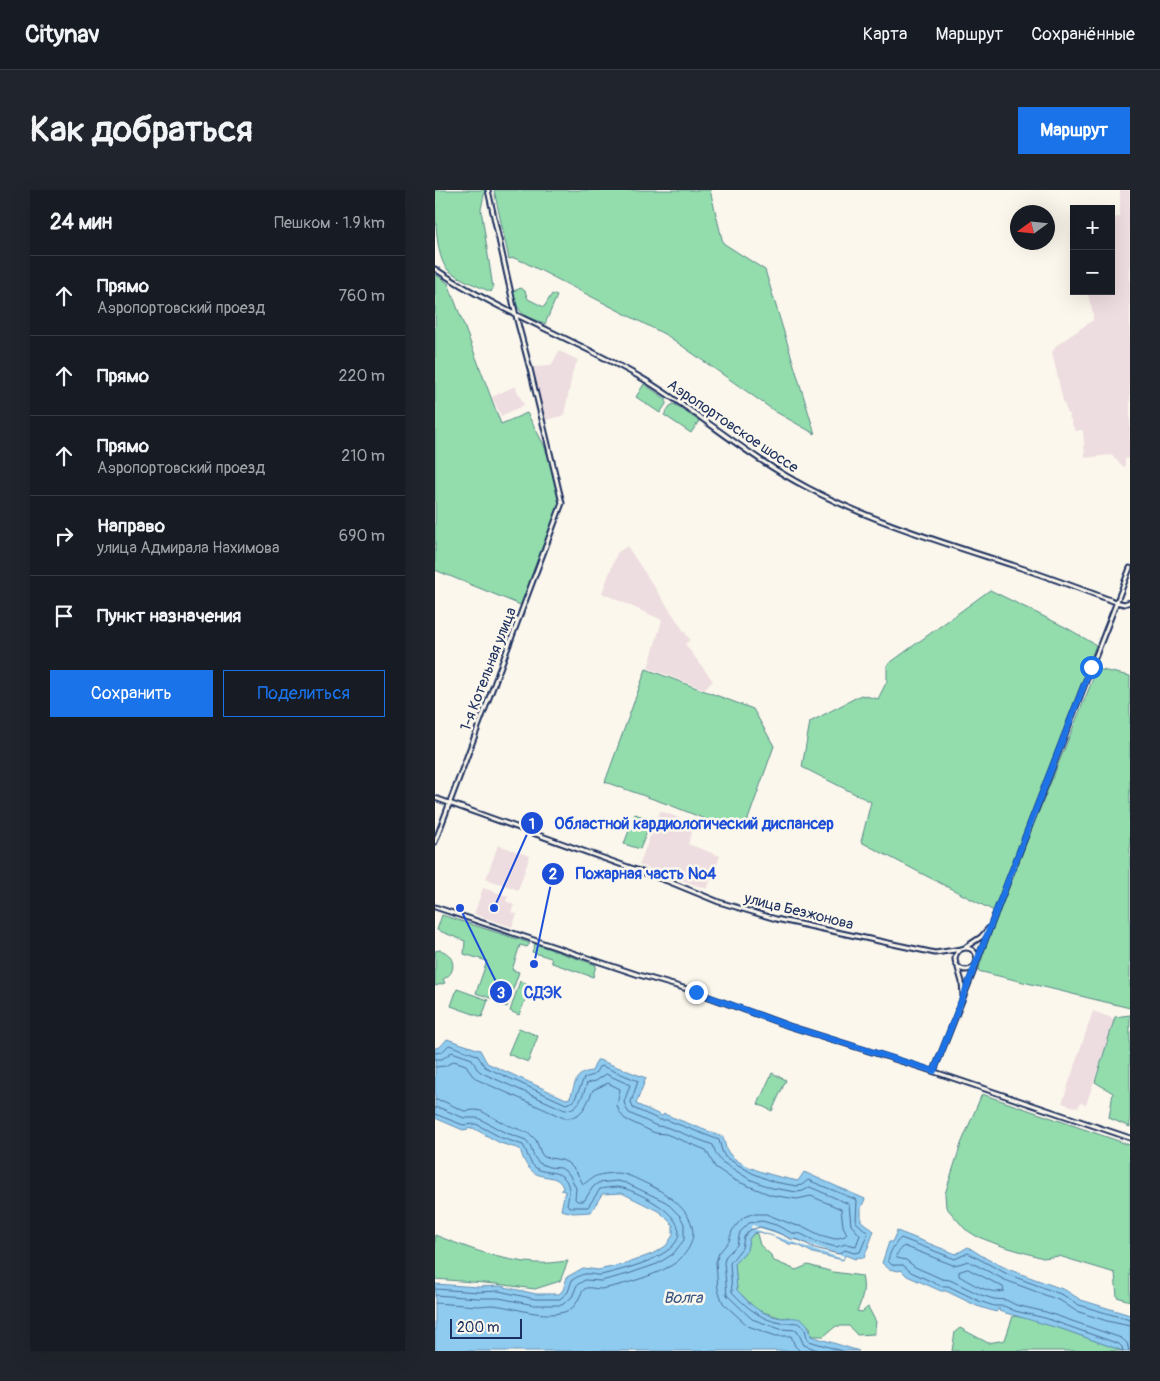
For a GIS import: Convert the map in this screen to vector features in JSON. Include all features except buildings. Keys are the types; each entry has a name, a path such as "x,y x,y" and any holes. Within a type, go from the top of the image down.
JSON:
{"main road":[{"path":"488,190 516,316"},
{"name":"Аэропортовское шоссе","path":"435,269 516,316 645,380 765,464 844,506 923,536 1117,602 1124,604 1130,602"},
{"name":"1-я Котельная улица","path":"435,842 562,503 529,362 516,316"},
{"path":"934,1071 1130,568"},
{"name":"улица Безжонова","path":"435,798 670,882 719,902 776,920 935,953 963,949"},
{"path":"435,907 639,975 687,989 789,1026 934,1071 1130,1138"},
{"path":"962,999 962,982 955,958 963,949 981,937 991,924"},
{"path":"963,949 968,948 975,953 976,963"},
{"path":"957,966 961,969 969,970 976,963"}],"shaded area":[{"path":"1120,190 1130,190 1130,458 1125,459 1125,468 1111,455 1085,458 1083,430 1075,431 1063,401 1052,352 1057,345 1093,320 1088,295 1115,295 1115,218 1120,216"},
{"path":"559,351 578,360 573,371 564,415 543,421 533,367 551,366"},
{"path":"515,386 524,405 501,416 492,397"},
{"path":"627,546 690,640 685,644 713,681 704,689 648,668 662,620 602,593 617,553"},
{"path":"660,811 695,824 688,844 720,856 707,889 639,865"},
{"path":"498,845 530,856 518,890 486,879"},
{"path":"483,888 508,896 506,901 514,905 511,912 517,914 512,927 474,914"},
{"path":"1093,1011 1115,1019 1086,1105 1080,1103 1078,1108 1062,1103"}],"green space":[{"path":"435,190 485,190 481,209 493,288 491,292 458,276 448,270 444,264 438,244"},
{"path":"494,190 710,190 723,243 765,270 815,434 776,412 668,336 524,262 514,258 509,259"},
{"path":"435,274 448,283 501,424 527,413 544,445 553,470 560,503 523,606 435,570"},
{"path":"521,288 525,291 528,299 544,307 552,294 557,296 545,324 523,314 517,306 513,292"},
{"path":"644,384 666,399 666,404 660,413 636,397"},
{"path":"674,404 699,421 691,433 664,415 670,406"},
{"path":"990,590 1067,628 1096,645 994,911 861,842 871,802 802,767 810,722 861,695 878,699 887,681 887,665"},
{"path":"646,669 753,709 774,746 746,825 735,831 605,782"},
{"path":"1097,669 1130,676 1130,1008 978,971 992,926"},
{"path":"635,814 652,820 640,849 624,844"},
{"path":"442,915 530,943 527,947 520,945 512,970 519,972 507,1007 501,1005 502,1002 476,993 487,961 464,954 465,941 437,930"},
{"path":"535,944 596,965 593,977 552,963 551,958 532,952"},
{"path":"440,950 449,955 453,968 448,976 443,979 445,983 435,986 435,951"},
{"path":"520,981 531,986 519,1015 510,1011"},
{"path":"457,989 488,1000 482,1017 451,1006"},
{"path":"1130,1015 1130,1127 1109,1118 1113,1093 1095,1082 1115,1017"},
{"path":"519,1028 538,1036 528,1062 508,1054"},
{"path":"772,1073 786,1080 772,1111 758,1104"},
{"path":"982,1094 1130,1145 1130,1301 1117,1297 1115,1273 1059,1256 1043,1258 976,1236 965,1229 946,1207 945,1194 961,1144"},
{"path":"754,1233 757,1234 760,1245 771,1255 772,1260 796,1270 808,1265 833,1272 862,1276 863,1294 857,1311 862,1312 868,1307 876,1322 874,1334 857,1335 849,1326 836,1326 824,1336 811,1336 810,1327 788,1317 782,1318 757,1310 737,1290 735,1263 747,1250 749,1239"},
{"path":"435,1235 472,1249 510,1260 540,1263 568,1261 560,1281 535,1289 435,1279"},
{"path":"1013,1316 1028,1318 1123,1351 952,1351 955,1332 960,1328 988,1343 1005,1340"}],"water":[{"name":"Волга","path":"447,1039 480,1050 487,1063 566,1099 570,1098 579,1076 592,1071 597,1060 599,1060 646,1078 636,1104 662,1116 664,1114 723,1137 728,1152 750,1168 798,1181 804,1172 865,1199 861,1208 861,1221 874,1231 864,1258 858,1257 855,1259 845,1255 843,1260 813,1253 798,1245 789,1244 760,1232 754,1233 749,1239 747,1250 735,1263 737,1290 754,1307 773,1316 802,1320 808,1325 811,1336 859,1351 435,1351 435,1284 478,1287 500,1286 536,1294 559,1294 563,1290 567,1277 583,1268 598,1270 625,1264 652,1254 666,1246 673,1235 673,1225 660,1212 622,1193 602,1194 591,1212 573,1213 561,1210 565,1191 561,1190 563,1188 561,1183 554,1178 536,1174 532,1171 526,1164 520,1149 500,1143 473,1128 463,1130 435,1118 435,1048 440,1047"},
{"path":"897,1231 956,1254 968,1247 1010,1270 1065,1290 1081,1300 1130,1315 1130,1351 1123,1351 1065,1330 999,1311 999,1308 996,1312 977,1306 946,1291 941,1291 907,1276 901,1270 889,1269 882,1263 889,1242 892,1242"}],"pier":[{"path":"752,1225 844,1256 843,1259 751,1228"}],"place":[{"name":"СДЭК","path":"460,908"},
{"name":"Областной кардиологический диспансер","path":"494,908"},
{"name":"Пожарная часть №4","path":"534,964"}],"route":[{"path":"696,992 789,1026 934,1071 1091,667"}]}
